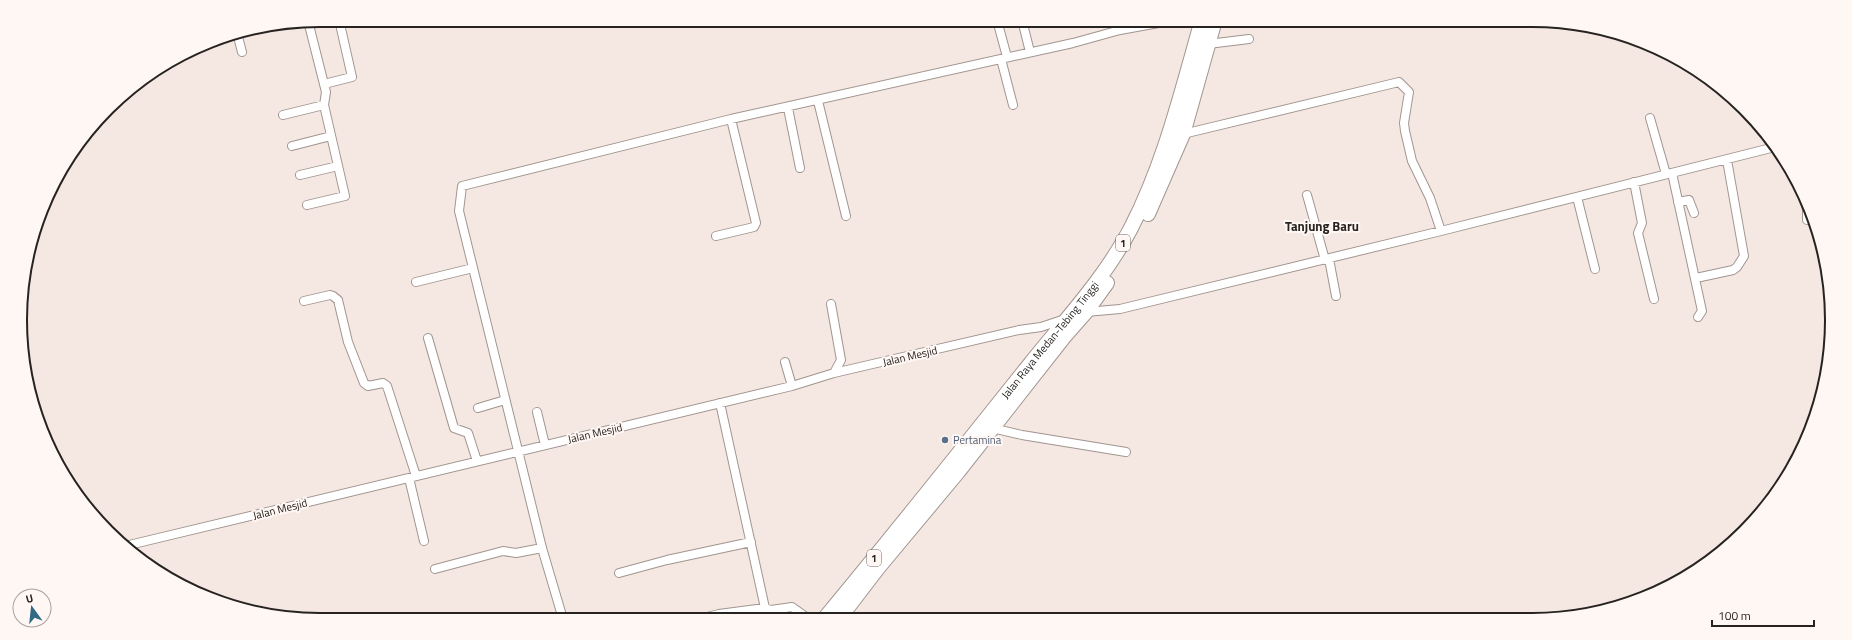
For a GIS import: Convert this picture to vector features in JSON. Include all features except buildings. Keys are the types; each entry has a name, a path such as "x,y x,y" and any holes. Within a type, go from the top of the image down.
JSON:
{"highway":[{"name":"Jalan Raya Medan-Tebing Tinggi","path":"829,613 954,461 1065,319 1097,282 1131,228 1157,169 1173,124 1200,27"},
{"name":"Jalan Raya Medan-Tebing Tinggi","path":"844,613 878,568 958,472 1086,312 1122,261 1140,232 1183,134 1213,27"}],"street":[{"path":"324,84 352,77 341,27"},
{"path":"998,27 1013,105"},
{"path":"1024,27 1030,52"},
{"path":"561,613 542,548 472,268 459,211 462,186 731,119 788,108 1136,27"},
{"path":"307,205 345,196 324,105 326,92 310,28"},
{"path":"239,39 242,52"},
{"path":"1208,44 1249,39"},
{"path":"1183,134 1399,82 1409,92 1404,123 1412,161 1430,198 1441,231"},
{"path":"818,101 846,216"},
{"path":"283,115 324,105"},
{"path":"788,108 800,168"},
{"path":"1650,118 1678,202 1696,278 1702,311 1698,317"},
{"path":"716,236 754,227 756,223 731,119"},
{"path":"292,146 331,136"},
{"path":"1086,312 1120,309 1441,231 1769,149"},
{"path":"1696,278 1733,270 1737,267 1744,256 1727,160"},
{"path":"300,175 338,166"},
{"path":"1634,182 1642,226 1638,233 1654,299"},
{"path":"1307,195 1327,259 1336,296"},
{"path":"1577,197 1595,269"},
{"path":"1678,202 1689,200 1694,213"},
{"path":"416,282 472,268"},
{"path":"304,301 330,295 334,296 338,300 348,342 364,383 368,386 383,383 387,386 412,477 424,541"},
{"path":"831,304 841,360 834,373"},
{"name":"Jalan Mesjid","path":"132,544 792,386 834,373 1019,330 1041,327 1065,319"},
{"path":"428,338 454,428 469,434 477,461"},
{"path":"786,362 792,386"},
{"path":"478,408 505,400"},
{"path":"720,403 765,608"},
{"path":"537,412 545,445"},
{"path":"992,428 1022,435 1126,452"},
{"path":"619,573 667,560 751,542"},
{"path":"435,569 503,552 516,553 542,548"},
{"path":"727,613 765,608 770,610 792,607 800,613"}],"place":[{"name":"Pertamina","path":"945,440"}],"district":[{"name":"Tanjung Baru","path":"1322,226"}]}
